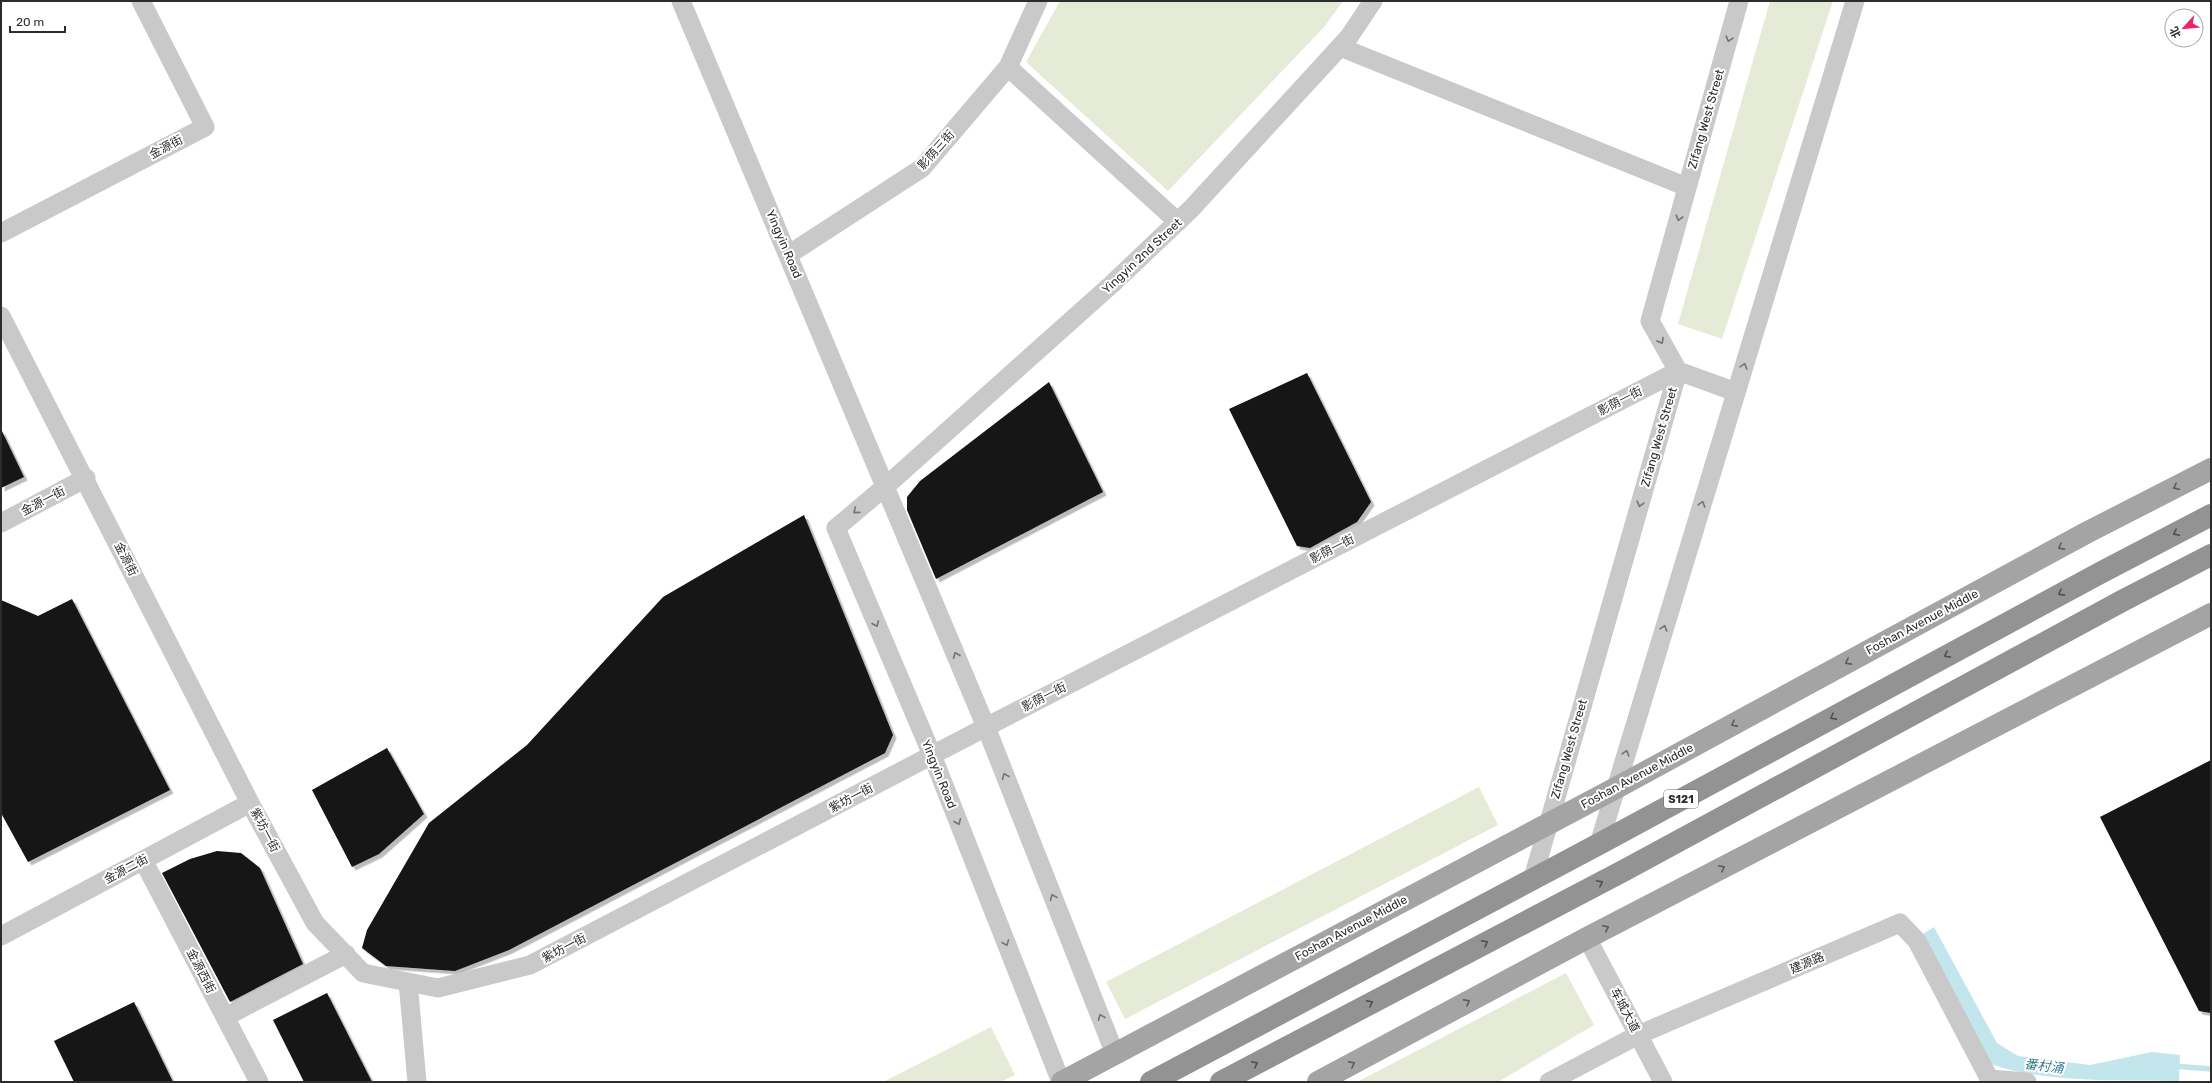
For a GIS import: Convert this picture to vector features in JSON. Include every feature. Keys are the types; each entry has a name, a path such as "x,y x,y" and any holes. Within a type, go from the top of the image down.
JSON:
{"highway":[{"name":"S121","path":"1151,1082 1599,844 2102,572 2211,515"},
{"path":"1221,1082 1625,870 2115,605 2211,555"}],"main road":[{"name":"Foshan Avenue Middle","path":"1062,1082 1616,788 2086,533 2211,469"},
{"path":"1318,1082 1587,938 2211,614"}],"street":[{"name":"金源街","path":"1,233 205,127 141,1"},
{"name":"Yingyin Road","path":"681,1 986,727 1115,1054"},
{"name":"影荫三街","path":"788,255 922,168 1008,67 1038,1"},
{"name":"Yingyin 2nd Street","path":"886,486 1112,284 1178,222 1349,37 1373,1"},
{"name":"Zifang West Street","path":"1533,878 1678,371 1650,321 1739,1"},
{"path":"1599,844 1855,1"},
{"path":"1340,47 1688,187"},
{"path":"1008,67 1178,222"},
{"name":"金源街","path":"1,316 86,478 250,802"},
{"path":"1678,371 1736,392"},
{"name":"影荫一街","path":"932,755 1678,371"},
{"name":"金源一街","path":"1,523 86,478"},
{"name":"Yingyin Road","path":"886,486 836,528 932,755 1062,1082"},
{"name":"紫坊一街","path":"250,802 315,923 364,973 438,988 530,965 932,755"},
{"name":"金源二街","path":"1,936 250,802"},
{"name":"金源西街","path":"143,860 259,1082"},
{"name":"建源路","path":"1549,1082 1638,1035 1900,923 1917,941 1990,1080"},
{"name":"车城大道","path":"1587,938 1662,1082"},
{"path":"225,1017 346,954"},
{"path":"408,982 417,1082"},
{"path":"1990,1080 2027,1082"}],"green space":[{"path":"1060,1 1343,1 1325,26 1168,191 1026,62"},
{"path":"1770,1 1833,1 1722,339 1678,324"},
{"path":"1479,787 1498,825 1125,1019 1106,982"},
{"path":"1566,973 1594,1025 1498,1082 1357,1082"},
{"path":"991,1027 1015,1075 1000,1082 883,1082"}],"water":[{"path":"1934,927 1997,1043 2018,1056 2090,1065 2152,1052 2180,1055 2179,1081 2083,1079 2034,1075 1991,1064 1923,934"}],"building":[{"path":"1307,373 1371,502 1357,522 1310,548 1297,546 1229,409"},
{"path":"1049,382 1103,492 936,579 907,510 907,497 920,481"},
{"path":"1,429 24,477 1,488"},
{"path":"804,515 893,735 885,753 509,950 455,971 386,966 362,948 367,930 429,823 527,745 663,597"},
{"path":"72,599 170,790 28,862 1,813 1,600 38,616"},
{"path":"387,748 424,814 379,854 352,867 312,790"},
{"path":"2211,760 2211,1013 2199,1011 2100,817"},
{"path":"217,851 241,853 260,868 303,964 230,1002 162,873 190,859"},
{"path":"327,993 372,1082 304,1082 273,1020"},
{"path":"134,1002 173,1082 74,1082 54,1041"}],"waterway":[{"name":"番村涌","path":"2173,1066 2211,1069"}]}
